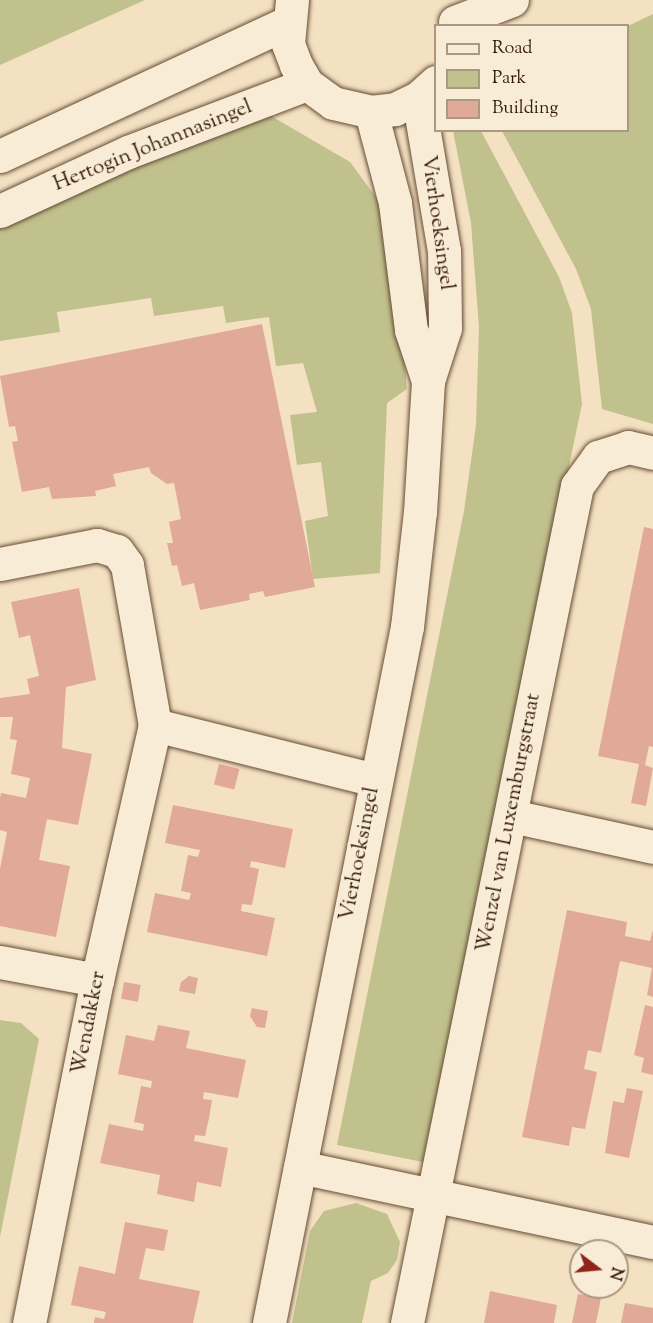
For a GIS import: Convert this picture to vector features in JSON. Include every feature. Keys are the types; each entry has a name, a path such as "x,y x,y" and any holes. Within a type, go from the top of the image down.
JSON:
{"street":[{"path":"454,16 512,0"},
{"path":"0,156 289,11 288,44 307,84 333,103 371,112 395,109 427,90"},
{"name":"Hertogin Johannasingel","path":"0,211 128,152 307,84"},
{"name":"Vierhoeksingel","path":"269,1323 407,627 420,512 428,381 445,328 447,302 427,90"},
{"name":"Vierhoeksingel","path":"371,112 395,203 411,330 428,381"},
{"name":"Wenzel van Luxemburgstraat","path":"407,1323 577,486 597,457 628,447 653,453"},
{"name":"Wendakker","path":"0,564 97,545 117,551 126,565 155,725 97,980 29,1323"},
{"path":"155,725 375,780"},
{"path":"511,816 653,847"},
{"path":"0,962 97,980"},
{"path":"300,1167 653,1242"}],"green space":[{"path":"0,0 145,0 0,65"},
{"path":"653,14 653,424 602,409 591,309 576,269 503,132 629,132 629,26"},
{"path":"266,113 350,162 392,219 407,389 387,403 380,573 313,579 305,521 328,516 321,462 297,465 290,415 317,412 303,363 276,366 269,317 226,323 223,306 154,316 151,298 57,312 60,332 0,341 0,221"},
{"path":"453,132 482,132 559,277 572,313 582,404 423,1162 337,1145 464,511 476,425 479,328 471,223"},
{"path":"0,1020 21,1023 39,1039 0,1237"},
{"path":"356,1203 387,1214 400,1242 397,1260 388,1273 371,1281 362,1323 292,1323 310,1231 324,1211"}],"building":[{"path":"262,324 315,587 265,597 263,591 249,594 250,600 200,610 194,583 182,586 177,565 172,566 167,543 173,543 169,522 181,519 174,483 167,484 151,473 149,467 113,474 116,486 95,491 96,496 52,499 49,487 22,492 12,442 18,441 15,426 9,427 0,376"},
{"path":"644,527 653,529 653,747 649,746 645,765 653,768 646,806 631,803 639,764 598,756"},
{"path":"79,588 96,680 66,687 62,748 92,754 78,825 47,819 39,860 70,866 56,937 0,926 0,869 7,832 0,830 1,793 26,798 30,778 11,774 17,740 10,739 13,717 0,717 0,698 30,694 27,679 39,676 30,635 19,638 11,602"},
{"path":"219,764 239,769 234,789 214,784"},
{"path":"173,805 293,829 285,868 251,861 250,867 259,869 252,905 242,904 241,911 275,918 267,956 147,932 155,893 189,900 191,893 181,891 188,855 198,857 200,850 165,843"},
{"path":"567,910 627,922 625,936 650,941 653,930 653,997 647,995 652,968 620,961 601,1053 588,1050 584,1069 597,1072 585,1129 572,1127 569,1146 522,1137"},
{"path":"189,976 198,978 195,994 179,991 181,982"},
{"path":"124,982 141,985 138,1002 121,999"},
{"path":"645,1005 653,1007 653,1075 641,1072 644,1058 634,1055"},
{"path":"252,1008 268,1011 265,1028 257,1027 250,1016"},
{"path":"158,1025 190,1031 186,1048 246,1060 238,1098 204,1092 203,1099 212,1100 209,1118 205,1136 195,1135 194,1141 228,1148 221,1187 197,1182 194,1202 157,1194 160,1175 100,1163 109,1124 143,1131 144,1124 134,1122 141,1086 151,1088 152,1081 118,1074 126,1035 154,1041"},
{"path":"627,1088 643,1091 629,1158 605,1153 613,1101 624,1103"},
{"path":"125,1222 168,1230 164,1251 146,1248 139,1279 200,1291 193,1323 94,1323 95,1317 104,1319 106,1312 71,1305 79,1266 115,1274"},
{"path":"490,1291 557,1305 554,1323 484,1323"},
{"path":"577,1299 601,1299 596,1323 572,1323"},
{"path":"625,1303 653,1308 653,1323 621,1323"}]}
